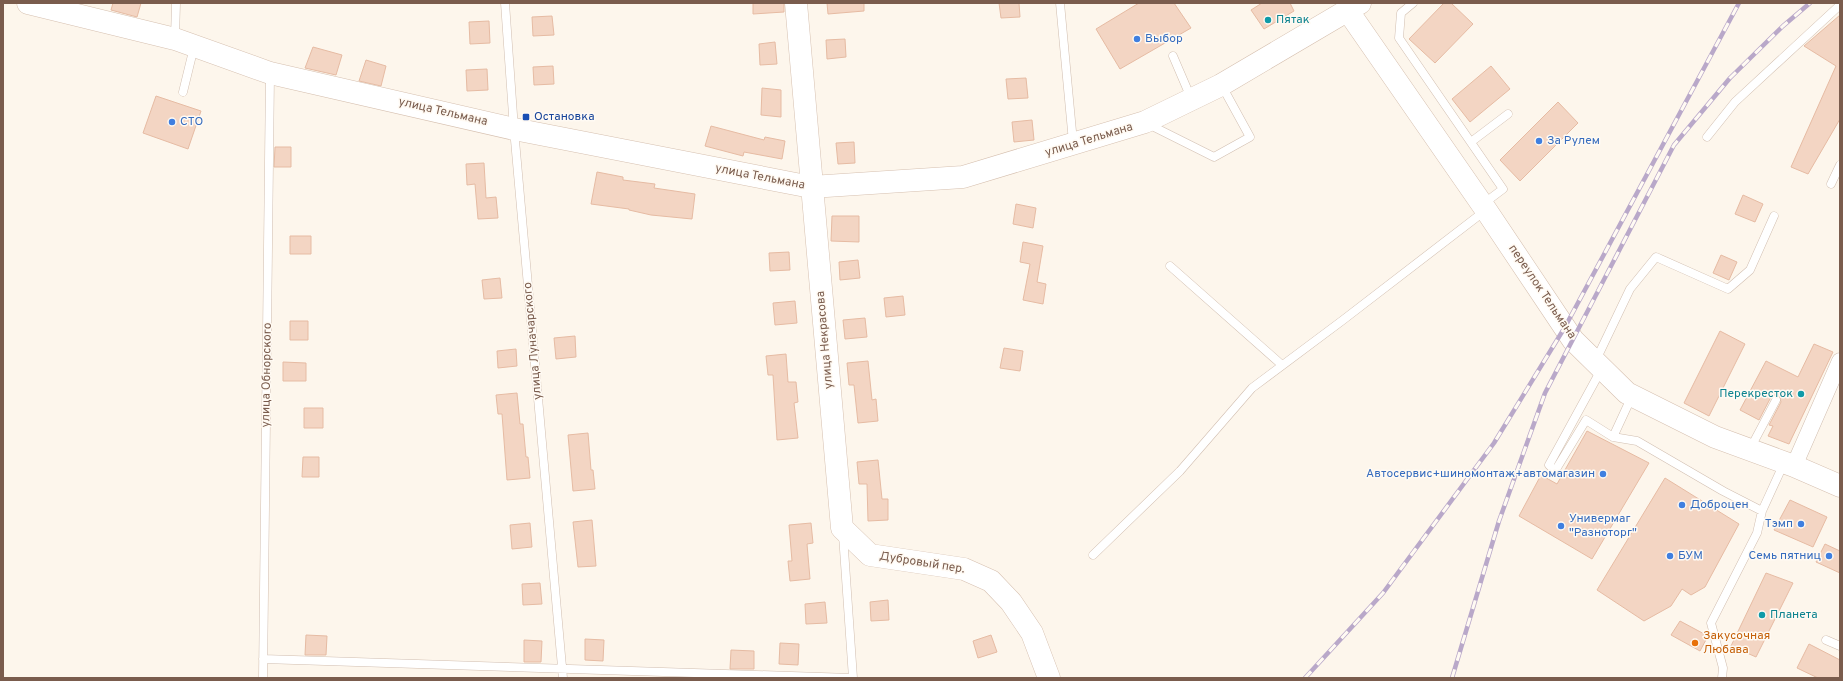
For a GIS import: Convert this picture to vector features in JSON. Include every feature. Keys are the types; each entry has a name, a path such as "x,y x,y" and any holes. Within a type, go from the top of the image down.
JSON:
{"street":[{"name":"улица Тельмана","path":"28,3 185,43 270,73 514,129 811,187 963,177 1074,145 1146,122 1221,85 1350,6"},
{"name":"улица Некрасова","path":"796,3 842,528"},
{"name":"переулок Тельмана","path":"1350,6 1573,340 1626,392 1715,437 1789,464 1840,486"},
{"path":"1789,464 1840,361"},
{"name":"Дубровый пер.","path":"842,528 870,555 964,569 991,581 1011,602 1032,633 1049,678"}],"lane":[{"path":"176,3 185,43 183,92"},
{"name":"улица Луначарского","path":"505,3 514,129 563,678"},
{"path":"1060,3 1074,145"},
{"path":"1093,555 1180,471 1252,388 1484,207 1503,189 1399,38 1401,13 1413,3"},
{"path":"1707,137 1735,102 1840,5"},
{"path":"1173,56 1191,99"},
{"name":"улица Обнорского","path":"263,678 270,73"},
{"path":"1146,122 1214,157 1250,137 1221,85"},
{"path":"1471,142 1508,114"},
{"path":"1830,184 1840,165"},
{"path":"1762,511 1637,441 1613,436 1586,420 1555,471 1549,465 1599,364 1630,289 1656,257 1728,289 1750,270 1774,216"},
{"path":"1170,266 1282,365"},
{"path":"1613,436 1632,395"},
{"path":"1749,449 1776,400"},
{"path":"1722,678 1723,668 1711,623 1757,533 1762,511 1789,464"},
{"name":"улица Некрасова","path":"842,528 852,678"},
{"path":"1826,640 1840,646"},
{"path":"263,658 852,678"}],"building":[{"path":"113,3 141,3 137,17 111,10"},
{"path":"753,3 784,3 784,12 753,14"},
{"path":"827,3 864,3 864,11 828,14"},
{"path":"999,3 1019,3 1020,17 1001,18"},
{"name":"Выбор","path":"1139,3 1174,3 1191,28 1120,69 1096,29"},
{"name":"Пятак","path":"1262,3 1290,3 1294,11 1264,29 1251,10"},
{"path":"1444,3 1451,3 1473,24 1435,63 1409,39"},
{"path":"1840,15 1840,119 1808,174 1791,167 1836,66 1804,46"},
{"path":"552,16 554,35 533,36 532,17"},
{"path":"489,21 490,43 470,44 469,22"},
{"path":"845,39 846,57 827,59 826,40"},
{"path":"775,42 777,64 760,65 759,44"},
{"path":"313,47 342,55 336,75 305,68"},
{"path":"366,60 386,66 381,86 359,81"},
{"path":"553,66 554,84 534,85 533,67"},
{"path":"1491,66 1510,89 1470,122 1452,99"},
{"path":"487,69 488,90 467,91 466,70"},
{"path":"1026,78 1028,98 1008,99 1006,79"},
{"path":"762,88 781,90 781,117 761,115"},
{"name":"СТО","path":"156,96 201,111 188,149 143,133"},
{"name":"За Рулем","path":"1558,102 1578,123 1520,181 1500,160"},
{"path":"1032,120 1034,140 1014,142 1012,122"},
{"path":"711,126 764,140 765,137 785,141 782,159 744,152 743,156 705,146"},
{"path":"854,142 855,163 838,164 836,143"},
{"path":"275,147 291,147 291,167 274,167"},
{"path":"484,163 486,198 496,197 498,218 478,219 475,184 467,185 466,164"},
{"path":"597,172 623,177 623,180 655,184 654,188 695,194 692,219 651,215 629,209 591,204"},
{"path":"1743,195 1763,204 1755,222 1735,214"},
{"path":"1016,204 1036,208 1033,228 1013,224"},
{"path":"832,216 859,216 859,242 831,241"},
{"path":"290,236 311,236 311,254 290,254"},
{"path":"1023,242 1043,246 1037,282 1046,284 1043,304 1023,300 1030,264 1020,262"},
{"path":"789,252 790,270 770,271 769,253"},
{"path":"1721,255 1737,262 1729,280 1713,273"},
{"path":"858,260 860,278 840,280 839,262"},
{"path":"500,278 502,298 484,299 482,280"},
{"path":"903,296 905,315 886,317 884,298"},
{"path":"795,301 797,323 775,325 773,303"},
{"path":"865,318 867,337 845,339 843,320"},
{"path":"290,321 308,321 308,340 290,340"},
{"path":"1720,331 1745,344 1709,416 1684,403"},
{"path":"575,336 576,357 556,359 554,338"},
{"path":"1814,344 1833,352 1789,444 1768,436 1773,426 1769,425 1781,402 1779,395 1771,397 1759,420 1740,410 1766,361 1798,377"},
{"path":"1004,348 1023,351 1020,371 1000,368"},
{"path":"516,349 517,366 498,368 497,351"},
{"path":"786,354 788,382 796,382 798,402 794,403 798,438 777,440 773,375 768,375 766,356"},
{"path":"868,361 872,400 876,399 878,421 858,423 854,385 849,385 847,363"},
{"path":"283,362 306,363 306,381 283,381"},
{"path":"517,393 520,424 523,424 526,457 528,457 530,478 507,480 502,414 498,414 496,395"},
{"path":"304,408 323,408 323,428 304,428"},
{"name":"Автосервис+шиномонтаж+автомагазин","path":"1587,431 1649,463 1592,559 1519,516 1541,475 1557,484"},
{"path":"588,433 591,470 593,470 595,489 573,491 568,435"},
{"path":"303,457 319,457 319,477 302,477"},
{"path":"878,460 882,499 888,499 888,520 868,521 867,484 859,484 857,462"},
{"name":"БУМ","path":"1665,478 1739,524 1705,587 1691,595 1682,589 1671,606 1644,621 1597,590"},
{"name":"Тэмп","path":"1790,500 1827,517 1813,547 1774,530"},
{"path":"592,520 596,566 578,567 573,522"},
{"path":"530,523 532,547 512,549 510,525"},
{"path":"811,523 813,543 807,544 810,579 790,581 788,561 792,561 789,525"},
{"name":"Семь пятниц","path":"1825,544 1840,551 1840,573 1816,562"},
{"name":"Планета","path":"1766,573 1793,583 1756,657 1731,646"},
{"path":"540,583 542,604 523,605 522,584"},
{"path":"888,600 889,620 871,621 870,602"},
{"path":"825,602 827,623 806,624 805,604"},
{"name":"Закусочная Любава","path":"1680,621 1708,636 1700,651 1671,635"},
{"path":"306,635 327,636 326,655 305,655"},
{"path":"991,635 997,652 978,658 973,641"},
{"path":"585,639 604,640 603,661 585,660"},
{"path":"524,640 542,641 541,662 524,662"},
{"path":"780,643 799,644 798,665 779,664"},
{"path":"1809,644 1840,660 1840,678 1818,678 1797,668"},
{"path":"731,650 754,651 754,669 730,669"}],"railway":[{"path":"1305,678 1383,593 1494,443 1565,327 1739,3"},
{"path":"1452,678 1499,521 1545,393 1674,145 1730,78 1783,26 1810,3"}],"place":[{"name":"Пятак","path":"1268,20"},
{"name":"Выбор","path":"1137,39"},
{"name":"Остановка","path":"526,117"},
{"name":"СТО","path":"172,122"},
{"name":"За Рулем","path":"1539,141"},
{"name":"Перекресток","path":"1801,394"},
{"name":"Автосервис+шиномонтаж+автомагазин","path":"1603,474"},
{"name":"Доброцен","path":"1682,505"},
{"name":"Тэмп","path":"1801,524"},
{"name":"Универмаг \"Разноторг\"","path":"1561,526"},
{"name":"БУМ","path":"1670,556"},
{"name":"Семь пятниц","path":"1829,556"},
{"name":"Планета","path":"1762,615"},
{"name":"Закусочная Любава","path":"1695,643"}]}
